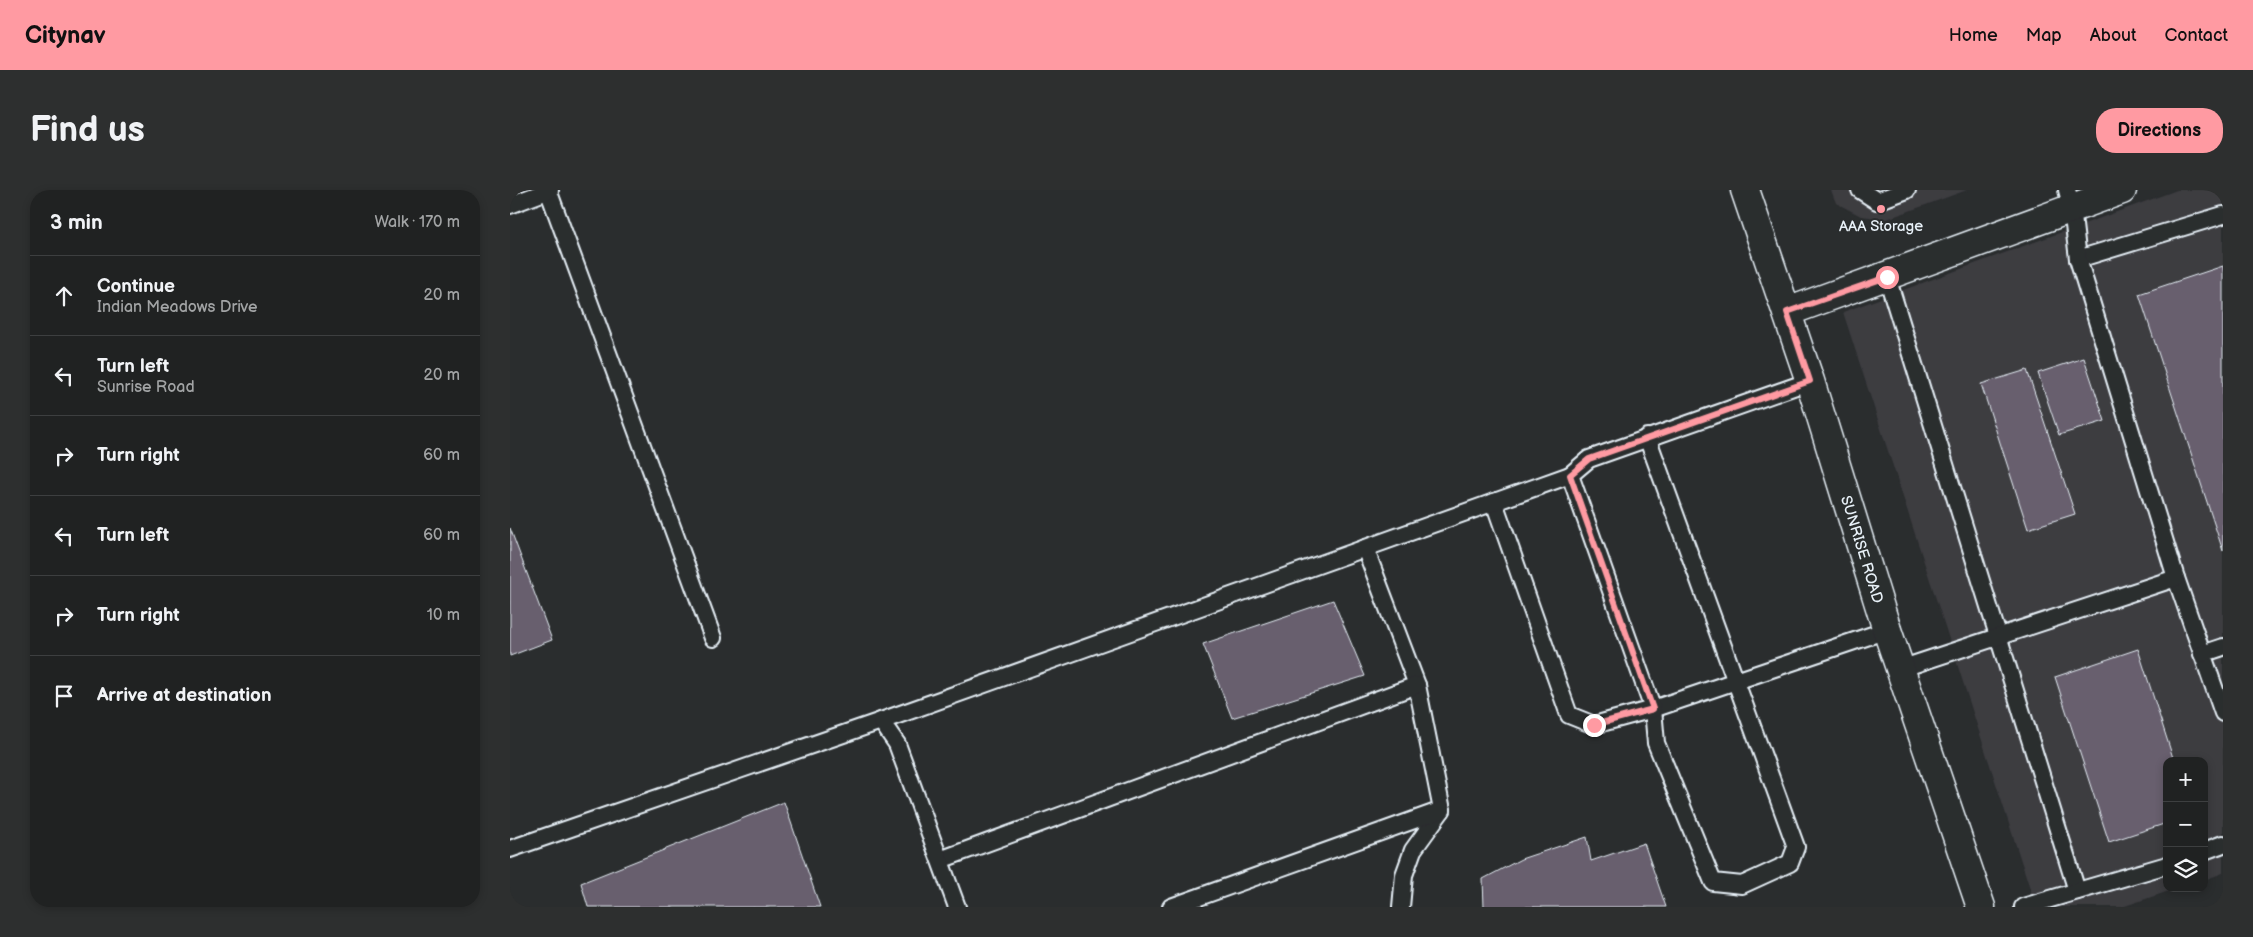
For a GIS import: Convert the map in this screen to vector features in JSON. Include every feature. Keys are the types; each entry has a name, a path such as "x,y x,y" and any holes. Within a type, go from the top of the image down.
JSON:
{"main road":[{"name":"SUNRISE ROAD","path":"1745,190 1810,381 1887,630 1981,907"},
{"path":"1787,312 1887,277 2070,199 2122,190"}],"lane":[{"path":"510,205 549,190 712,638"},
{"path":"1860,190 1877,201 1907,190"},
{"path":"2070,199 2078,259 2176,578 2223,713"},
{"path":"2078,259 2223,215"},
{"path":"1887,277 2077,891"},
{"path":"510,849 881,721 1570,475 1589,459 1810,381"},
{"path":"1570,475 1653,709 1656,743 1713,882 1742,885 1790,863 1796,847 1648,437"},
{"path":"1494,502 1570,715 1594,725 1653,709 1887,630"},
{"path":"1365,548 1417,685 1442,810 1413,850 1404,875 1401,907"},
{"path":"1900,669 2176,578"},
{"path":"2202,654 2223,647"},
{"path":"940,860 1417,685"},
{"path":"881,721 897,744 957,907"},
{"path":"1171,907 1442,810"},
{"path":"2208,850 2223,844"},
{"path":"2023,907 2163,866"}],"shaded area":[{"name":"AAA Storage","path":"1831,190 1967,190 1887,219 1861,216 1836,203"},
{"path":"2177,190 2223,190 2223,873 2208,879 2208,757 2163,757 2163,892 2166,892 2122,907 2036,907 1843,312"}],"building":[{"path":"2223,266 2223,551 2139,294"},
{"path":"2084,358 2105,421 2059,435 2038,373"},
{"path":"2027,370 2075,514 2028,529 1981,384"},
{"path":"510,528 552,640 510,656"},
{"path":"1333,600 1365,676 1232,718 1203,644"},
{"path":"2138,649 2173,757 2163,757 2163,824 2109,842 2055,677"},
{"path":"784,802 820,907 588,907 581,883"},
{"path":"1587,837 1591,861 1644,843 1666,907 1484,907 1483,879 1521,859"}],"place":[{"name":"AAA Storage","path":"1881,209"}],"route":[{"path":"1594,725 1653,709 1570,475 1589,459 1810,381 1787,312 1887,277"}]}
